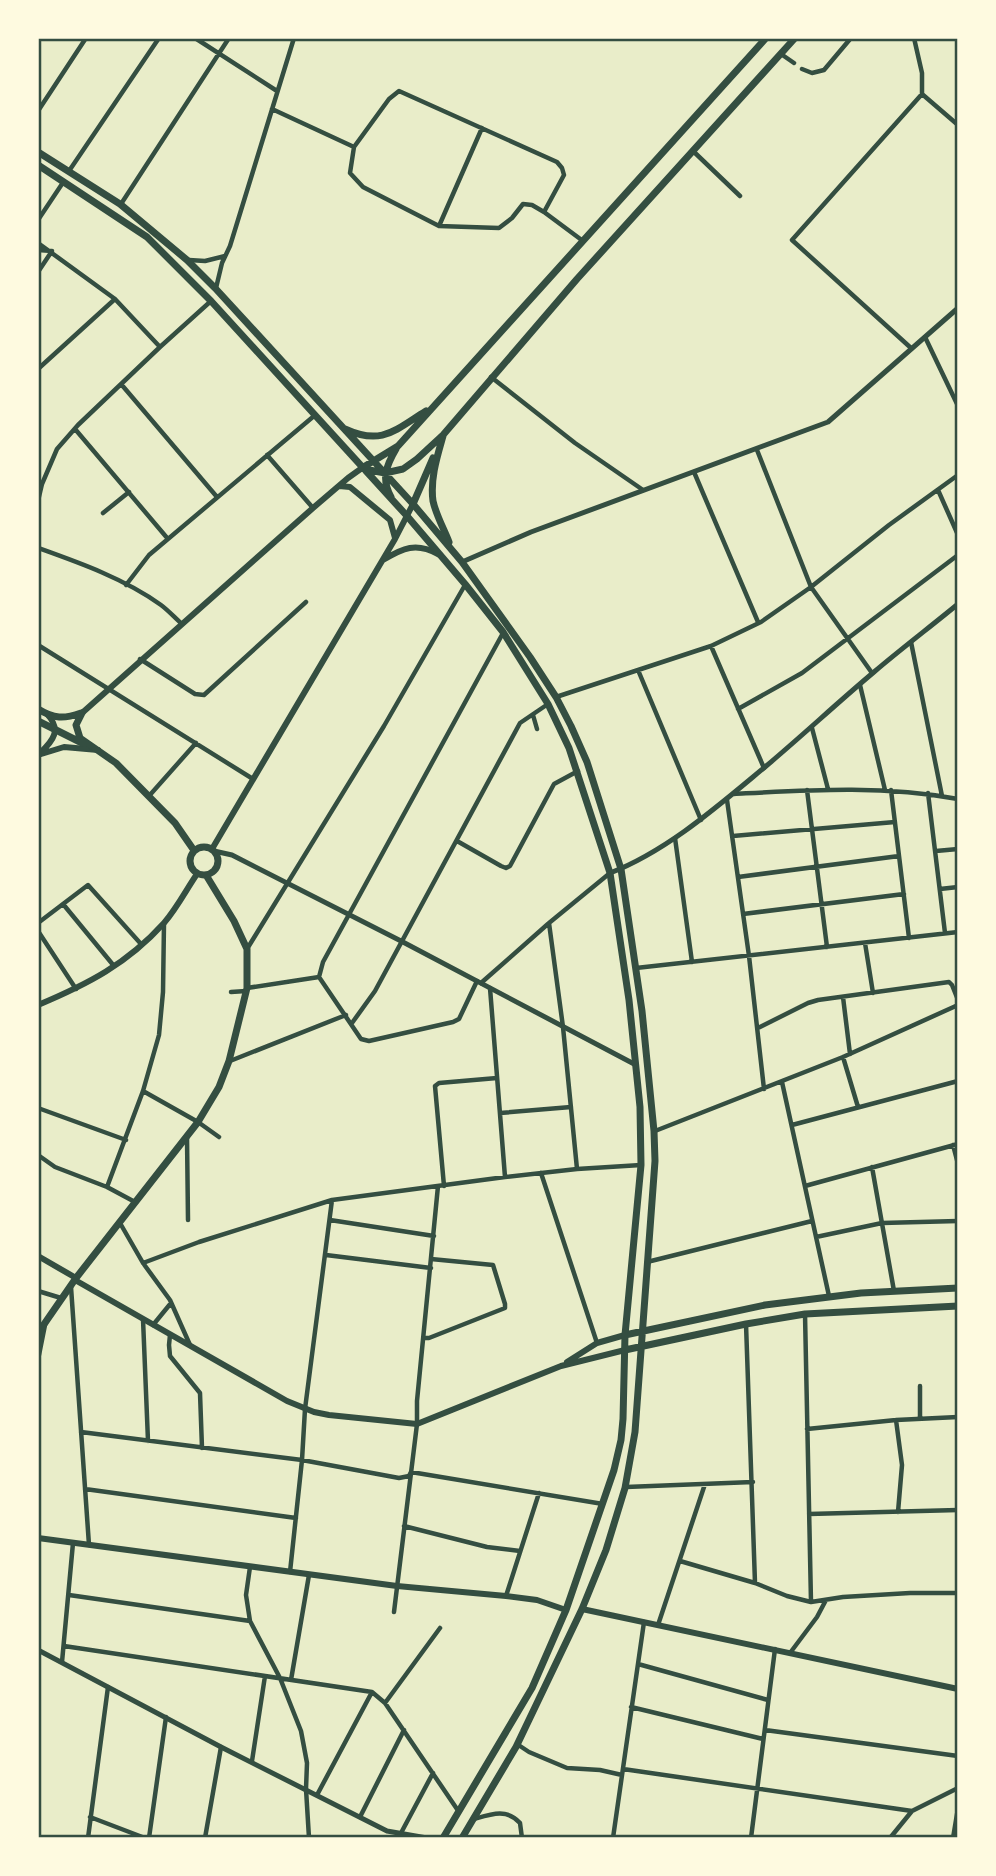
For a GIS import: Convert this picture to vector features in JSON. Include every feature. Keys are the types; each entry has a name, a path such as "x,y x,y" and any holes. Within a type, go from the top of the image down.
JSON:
{"main road":[{"path":"397,506 388,492 385,473 398,446 766,38"},
{"path":"362,468 385,473 394,472 410,465 443,435 491,377 794,38"},
{"path":"38,152 120,204 187,260 385,473 462,562 556,697 587,762 621,869 642,1011 655,1161 635,1432 625,1488 606,1550 582,1609 517,1744 462,1838"},
{"path":"38,164 147,237 211,301 407,516 465,584 503,632 548,704 578,771 610,873 629,1000 640,1107 641,1165 625,1335 621,1440 603,1504 566,1609 532,1688 443,1838"},
{"path":"342,427 364,436 377,437 392,432 436,405"},
{"path":"213,850 395,539 443,435"},
{"path":"443,435 432,486 434,503 452,551"},
{"path":"193,849 180,830 149,796 123,771 80,738 77,734 77,723 82,713 339,485 398,446"},
{"path":"339,485 350,487 390,520 395,539"},
{"path":"382,561 410,548 426,548 440,555"},
{"path":"38,709 54,717 65,718 82,713"},
{"path":"38,755 52,742 53,722 47,714"},
{"path":"38,721 98,750"},
{"path":"38,755 64,747 98,750"},
{"path":"38,1005 105,973 164,922 202,874 216,868 218,859 213,850 205,847 193,849"},
{"path":"38,1333 74,1281 198,1122 219,1087 229,1061 246,989 247,949 233,921 202,874 190,865 193,849"},
{"path":"38,1256 74,1281 305,1409 329,1415 417,1424 561,1366 641,1345 804,1314 957,1306"},
{"path":"561,1366 597,1343 765,1305 894,1291 957,1288"},
{"path":"38,1538 397,1586 537,1600 566,1609"},
{"path":"582,1609 957,1689"}],"street":[{"path":"38,111 86,38"},
{"path":"69,171 159,38"},
{"path":"195,38 277,91"},
{"path":"120,204 229,38"},
{"path":"215,288 294,38"},
{"path":"802,69 812,73 824,70 851,38"},
{"path":"911,348 792,240 922,94 922,73 914,38"},
{"path":"781,54 794,63"},
{"path":"544,212 564,175 557,162 399,91 389,99 354,147 350,173 363,187 439,226 499,228 512,218 523,204 532,205 544,212 583,241"},
{"path":"922,94 957,125"},
{"path":"272,109 354,147"},
{"path":"439,226 482,128"},
{"path":"692,150 740,196"},
{"path":"38,220 64,180"},
{"path":"38,243 115,299 160,347"},
{"path":"38,250 52,251"},
{"path":"38,272 52,251"},
{"path":"187,260 205,261 225,256"},
{"path":"38,369 115,299"},
{"path":"38,500 40,483 57,449 121,384 211,301"},
{"path":"462,562 531,533 828,422 957,309"},
{"path":"925,337 957,402"},
{"path":"491,377 575,443 644,491"},
{"path":"121,384 217,497"},
{"path":"126,584 149,555 314,416"},
{"path":"75,429 168,539"},
{"path":"757,450 811,587 872,673"},
{"path":"267,455 313,508"},
{"path":"694,472 758,622"},
{"path":"556,697 710,646 758,622 811,587 957,475"},
{"path":"938,490 957,535"},
{"path":"103,513 128,492"},
{"path":"38,548 126,584 162,605 182,624"},
{"path":"738,709 802,673 957,555"},
{"path":"247,949 384,726 465,584"},
{"path":"140,659 195,695 204,695 306,602"},
{"path":"319,978 361,1039 369,1041 453,1023 459,1019 479,982 549,923 610,873 675,838 727,800 872,673 957,604"},
{"path":"319,978 323,962 503,632"},
{"path":"911,642 942,796"},
{"path":"38,645 253,779"},
{"path":"710,646 764,768"},
{"path":"638,670 701,820"},
{"path":"860,685 895,822 909,938"},
{"path":"97,699 104,704"},
{"path":"352,1024 375,991 520,723 548,704"},
{"path":"533,715 537,729"},
{"path":"812,728 828,789"},
{"path":"149,796 196,743"},
{"path":"123,771 129,764"},
{"path":"457,841 501,866 510,866 554,784 578,771"},
{"path":"733,794 828,789 888,790 928,793 957,799"},
{"path":"807,790 827,947"},
{"path":"928,793 946,933"},
{"path":"727,800 764,1089"},
{"path":"733,836 895,822"},
{"path":"675,838 692,962"},
{"path":"936,851 957,849"},
{"path":"213,850 232,855 636,1065"},
{"path":"738,877 899,856"},
{"path":"38,923 88,885 141,944"},
{"path":"940,889 957,887"},
{"path":"743,914 904,894"},
{"path":"63,904 114,966"},
{"path":"107,1187 144,1091 159,1035 164,922"},
{"path":"549,923 563,1027 577,1169"},
{"path":"38,932 76,989"},
{"path":"635,968 957,932"},
{"path":"865,943 873,993"},
{"path":"231,992 319,978"},
{"path":"654,1131 843,1057 957,1003 953,987 948,982 808,1003 758,1028"},
{"path":"490,988 505,1177"},
{"path":"843,997 850,1054"},
{"path":"229,1061 346,1015"},
{"path":"843,1057 858,1107"},
{"path":"394,1612 417,1424 431,1259 441,1186 435,1086 439,1083 497,1078"},
{"path":"792,1125 957,1080"},
{"path":"782,1082 829,1297"},
{"path":"144,1091 219,1137"},
{"path":"500,1113 571,1107"},
{"path":"38,1108 126,1140"},
{"path":"187,1136 188,1220"},
{"path":"805,1186 955,1144 957,1164"},
{"path":"38,1155 55,1167 107,1187 135,1202"},
{"path":"143,1262 332,1200 505,1177 641,1165"},
{"path":"872,1167 894,1291"},
{"path":"541,1173 597,1343"},
{"path":"290,1572 305,1409 332,1200"},
{"path":"330,1220 434,1236"},
{"path":"647,1262 813,1221"},
{"path":"816,1237 882,1223 957,1221"},
{"path":"119,1222 171,1303 191,1346"},
{"path":"326,1255 431,1268"},
{"path":"424,1338 505,1308 493,1265 431,1259"},
{"path":"74,1281 89,1545"},
{"path":"38,1291 62,1298"},
{"path":"153,1325 171,1303"},
{"path":"804,1314 811,1602"},
{"path":"143,1318 148,1441"},
{"path":"39,1355 46,1321"},
{"path":"746,1324 755,1583"},
{"path":"170,1335 170,1356 200,1393 202,1448"},
{"path":"920,1386 920,1419"},
{"path":"807,1429 957,1417"},
{"path":"896,1420 902,1465 898,1512"},
{"path":"81,1432 302,1460 399,1478 408,1476 411,1472"},
{"path":"411,1472 603,1504"},
{"path":"625,1488 752,1482"},
{"path":"658,1625 705,1485"},
{"path":"85,1489 296,1518"},
{"path":"506,1596 539,1493"},
{"path":"809,1514 957,1510"},
{"path":"404,1526 487,1547 520,1551"},
{"path":"62,1662 73,1543"},
{"path":"680,1561 811,1602 911,1593 957,1593"},
{"path":"250,1567 246,1595 250,1621 280,1678 301,1731 307,1763 309,1838"},
{"path":"291,1680 309,1575"},
{"path":"69,1595 250,1621"},
{"path":"790,1653 817,1617 826,1600"},
{"path":"613,1838 644,1622"},
{"path":"385,1703 440,1628"},
{"path":"64,1646 372,1692 385,1703 460,1812"},
{"path":"751,1838 775,1649"},
{"path":"38,1650 387,1831 426,1838"},
{"path":"638,1664 768,1700"},
{"path":"252,1761 265,1676"},
{"path":"88,1838 108,1687"},
{"path":"317,1795 372,1692"},
{"path":"631,1707 763,1739"},
{"path":"90,1817 147,1838 166,1717"},
{"path":"360,1817 404,1730"},
{"path":"765,1730 957,1756"},
{"path":"517,1744 567,1768 757,1788 912,1811"},
{"path":"205,1838 221,1747"},
{"path":"401,1833 433,1773"},
{"path":"890,1838 912,1811 957,1788"},
{"path":"953,1838 957,1808"},
{"path":"474,1819 497,1813 509,1814 520,1823 522,1838"}]}
